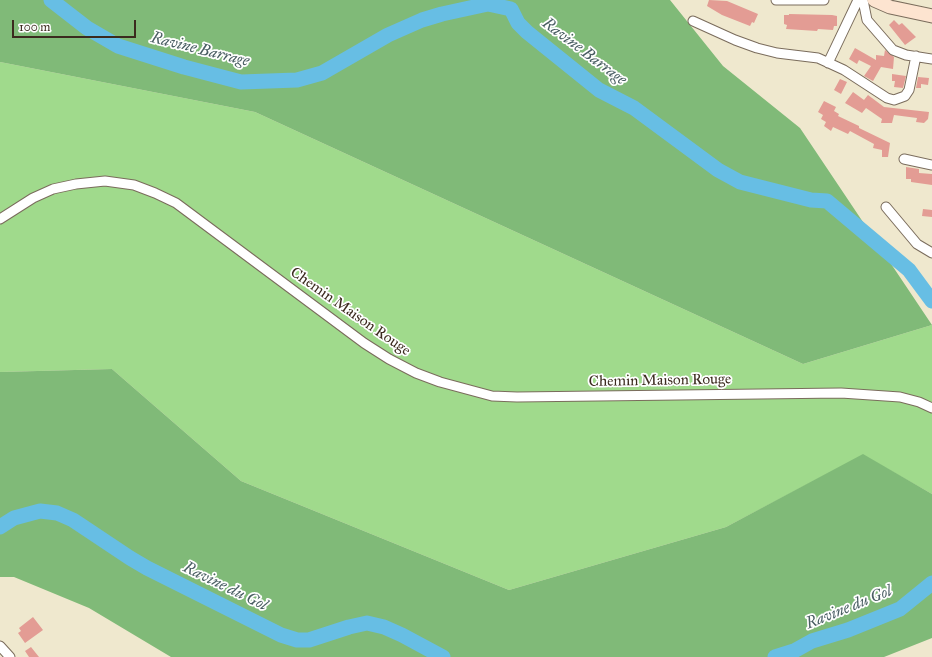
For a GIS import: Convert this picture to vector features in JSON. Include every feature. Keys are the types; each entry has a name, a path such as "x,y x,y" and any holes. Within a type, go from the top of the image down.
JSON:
{"main road":[{"path":"874,0 890,6 932,16"}],"street":[{"path":"776,0 824,0"},
{"path":"828,63 858,0"},
{"path":"863,0 867,20 886,43 899,54 932,59"},
{"path":"693,20 735,40 757,48 777,53 818,58 844,70 887,98 894,100 905,96 909,90 916,56"},
{"path":"904,159 932,165"},
{"name":"Chemin Maison Rouge","path":"0,219 33,198 53,188 105,181 134,185 176,203 389,359 416,374 492,396 849,394 900,397 919,402 932,408"},
{"path":"886,207 917,244 932,253"},
{"path":"0,646 10,657"}],"green space":[{"path":"0,0 670,0 723,66 800,128 932,325 803,364 255,112 0,62"},
{"path":"0,62 255,112 803,364 932,325 932,494 863,455 726,527 509,590 241,481 112,369 0,372"},
{"path":"112,369 241,481 509,590 726,527 863,454 932,494 932,638 884,657 171,657 89,608 14,577 0,577 0,372"}],"building":[{"path":"709,0 727,1 758,14 754,23 752,22 750,26 722,15 707,6"},
{"path":"784,15 837,16 837,26 834,26 833,30 818,29 817,31 786,29 787,25 784,24"},
{"path":"894,20 899,25 902,23 916,37 905,45 889,25"},
{"path":"855,48 876,60 876,55 884,56 885,50 894,57 893,69 881,67 873,81 864,76 871,66 859,60 857,64 849,59"},
{"path":"892,74 906,76 903,88 894,87 895,81 892,81"},
{"path":"918,77 929,78 928,85 921,84 921,88 916,88"},
{"path":"840,79 847,82 841,94 834,90"},
{"path":"853,92 864,100 868,95 884,107 929,112 928,119 924,123 916,122 917,118 894,115 892,123 881,123 882,119 866,108 862,113 845,103"},
{"path":"824,101 836,107 834,111 839,114 838,116 890,143 888,157 882,157 882,150 873,148 874,144 850,131 848,134 833,127 831,131 824,126 826,122 821,119 823,115 818,112"},
{"path":"906,167 919,169 919,173 932,174 932,185 911,182 911,179 906,179"},
{"path":"923,209 932,210 932,217 922,216"},
{"path":"33,617 43,630 25,643 18,633 21,631 19,628"},
{"path":"31,647 39,657 29,657 25,651"}],"waterway":[{"name":"Ravine Barrage","path":"51,0 87,28 118,46 184,67 241,82 297,80 322,73 388,35 422,20 442,14 488,4 511,9 518,23 527,32 599,90 634,108 718,170 740,182 811,200 827,201 909,270 932,301"},
{"name":"Ravine du Gol","path":"0,527 14,518 40,511 57,513 73,520 147,568 281,635 297,640 309,640 349,627 367,623 384,627 402,635 443,657"},
{"name":"Ravine du Gol","path":"775,657 794,651 812,641 848,630 900,609 932,583"}]}
